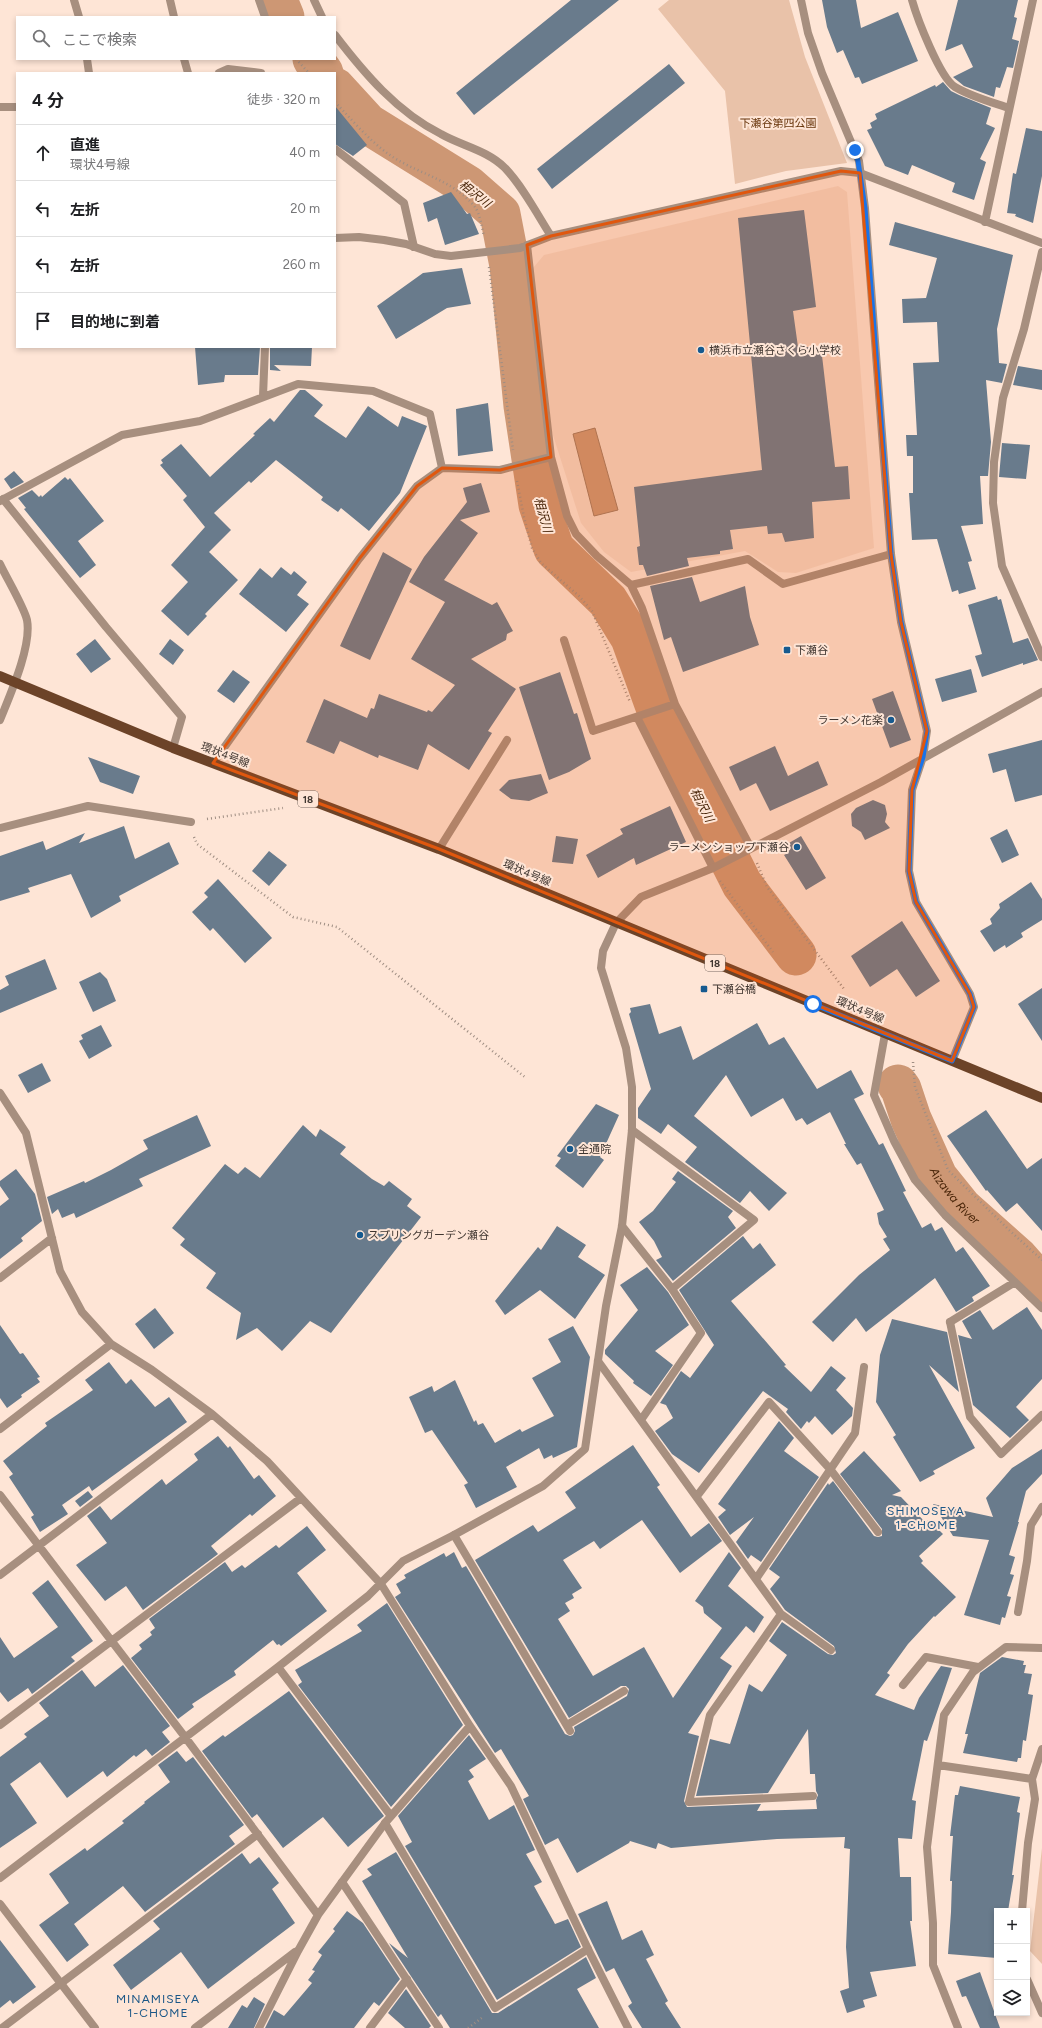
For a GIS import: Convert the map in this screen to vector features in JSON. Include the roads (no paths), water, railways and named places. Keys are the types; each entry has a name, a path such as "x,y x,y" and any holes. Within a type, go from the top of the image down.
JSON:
{"main road":[{"name":"環状4号線","path":"0,676 172,748 439,849 1042,1098"}],"street":[{"path":"74,0 79,16"},
{"path":"170,0 174,16"},
{"path":"258,0 265,16"},
{"path":"314,0 322,16"},
{"path":"801,0 808,33 822,73 855,150 865,208 891,554 901,622 927,731 923,757 912,790 909,871 916,902 970,994 974,1007 952,1061"},
{"path":"912,0 915,12 945,77 954,86 977,98 1009,108"},
{"path":"985,222 1033,0"},
{"path":"336,36 360,68 407,114 441,134 483,152 505,168 552,236"},
{"path":"87,60 89,72"},
{"path":"184,60 188,72"},
{"path":"221,72 228,69 253,72"},
{"path":"1,105 16,107"},
{"path":"336,150 404,203 414,247"},
{"path":"336,238 359,237 384,240 435,254 451,256 489,250 524,247 552,236 840,171 860,173 1042,243"},
{"path":"524,247 552,458 567,516 576,534 597,556 631,585 642,608 671,706 748,849"},
{"path":"1042,252 1024,329 1003,398 994,462 992,504 1002,566 1042,657"},
{"path":"263,396 265,348"},
{"path":"172,748 182,717 2,500 122,435 200,421 298,384 373,391 430,414 442,468"},
{"path":"213,763 359,559 417,486 442,468 500,470 552,458"},
{"path":"631,585 748,559 783,584 891,554"},
{"path":"0,564 27,619 27,641 15,682 0,720"},
{"path":"564,640 593,731 671,706"},
{"path":"0,1878 278,1667 381,1584 403,1561 543,1486 585,1449 606,1306 622,1226 632,1130 632,1087 626,1048 601,968 603,950 616,923 641,897 715,867 881,782 923,757 1042,692"},
{"path":"640,716 715,867"},
{"path":"439,849 507,740"},
{"path":"0,828 88,806 191,822"},
{"path":"885,1034 874,1095 894,1141 915,1180 944,1216 1042,1308"},
{"path":"0,1093 26,1133 60,1271 82,1312 111,1344 152,1370 212,1414 267,1461 381,1584 470,1726 518,1798 588,1949 628,2028"},
{"path":"632,1130 754,1220 672,1289"},
{"path":"622,1226 672,1289 701,1333 641,1420"},
{"path":"0,1278 52,1238"},
{"path":"1015,1282 950,1322 970,1417 1001,1454 1042,1415"},
{"path":"0,1429 111,1344"},
{"path":"598,1361 781,1614 831,1650"},
{"path":"756,1579 830,1469 856,1434 864,1367"},
{"path":"697,1496 769,1402 830,1469 878,1532"},
{"path":"0,1575 212,1414"},
{"path":"0,1495 185,1737 318,1915"},
{"path":"0,1725 301,1498"},
{"path":"1018,1612 1027,1561 1031,1525 1042,1507"},
{"path":"454,1535 568,1728 624,1691"},
{"path":"781,1614 710,1715 689,1802 813,1796"},
{"path":"958,2028 932,1965 933,1923 927,1847 944,1715 978,1667 1006,1647 1042,1648"},
{"path":"904,1685 926,1657 978,1667"},
{"path":"278,1667 391,1816"},
{"path":"259,2028 298,1950 318,1915 385,1823 470,1726"},
{"path":"1022,1908 1028,1843 1036,1799 1032,1779 1042,1750"},
{"path":"938,1766 1032,1779"},
{"path":"385,1823 495,2008 588,1949"},
{"path":"2,2028 258,1834"},
{"path":"342,1882 439,2028"},
{"path":"0,1904 95,2028"},
{"path":"195,2028 298,1950"},
{"path":"370,2028 407,1979"},
{"path":"1027,1980 1042,2013"}],"waterway":[{"name":"相沢川","path":"277,0 284,16"},
{"name":"相沢川","path":"314,60 322,72"},
{"name":"相沢川","path":"336,89 368,124 468,186 500,214 510,266 524,406 539,505 554,549 608,601 631,638 664,729 742,884 796,955"},
{"name":"Aizawa River","path":"898,1085 901,1089 911,1119 937,1177 962,1208 1017,1257 1042,1285"}],"place":[{"name":"横浜市立瀬谷さくら小学校","path":"701,350"},
{"name":"下瀬谷","path":"787,650"},
{"name":"ラーメン花楽","path":"891,720"},
{"name":"ラーメンショップ下瀬谷","path":"797,847"},
{"name":"下瀬谷橋","path":"704,989"},
{"name":"全通院","path":"570,1149"},
{"name":"スプリングガーデン瀬谷","path":"360,1235"}],"district":[{"name":"SHIMOSEYA 1-CHOME","path":"926,1518"},
{"name":"MINAMISEYA 1-CHOME","path":"158,2006"}],"park label":[{"name":"下瀬谷第四公園","path":"778,123"}]}
